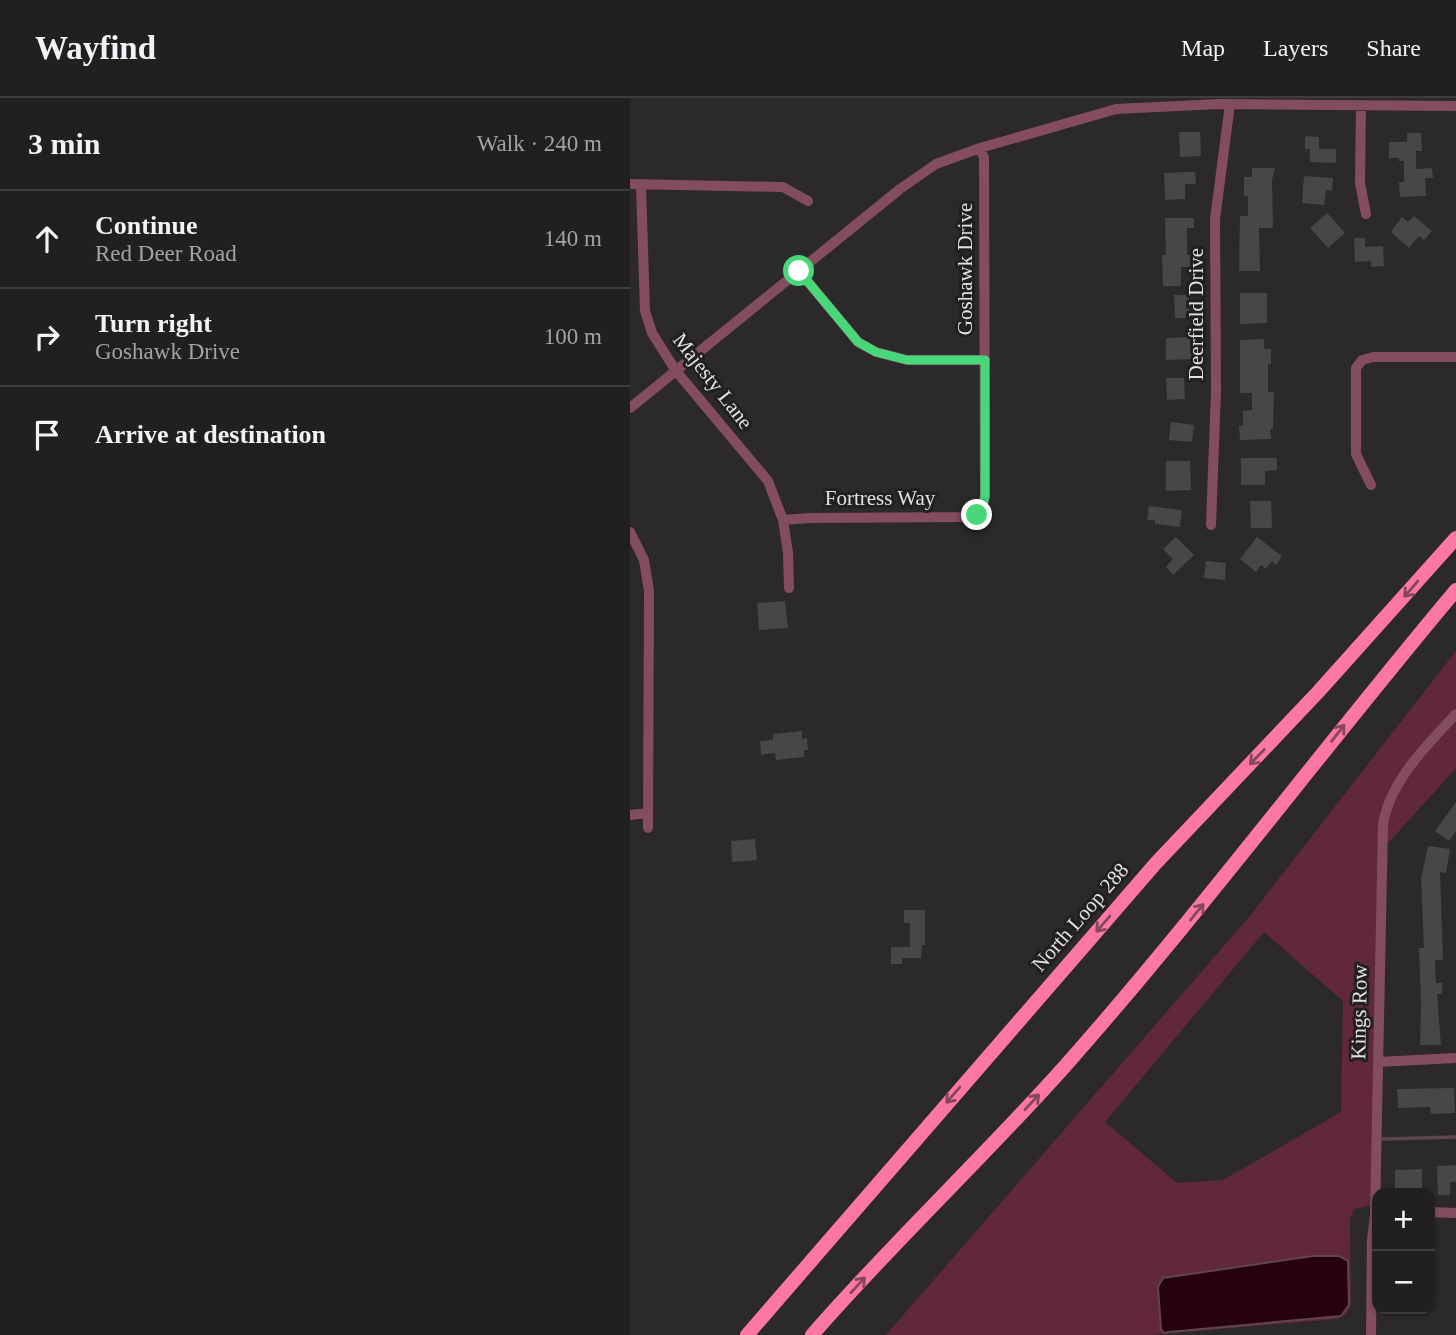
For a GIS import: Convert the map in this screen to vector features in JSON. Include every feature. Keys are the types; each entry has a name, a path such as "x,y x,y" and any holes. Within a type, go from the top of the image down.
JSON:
{"highway":[{"name":"North Loop 288","path":"747,1335 1156,863 1319,691 1456,538"},
{"path":"812,1335 1037,1097 1109,1015 1218,886 1376,685 1456,590"}],"street":[{"path":"630,408 900,189 936,163 1100,112 1159,102 1456,106"},
{"name":"Deerfield Drive","path":"1211,525 1216,391 1215,219 1230,104"},
{"path":"1360,105 1360,183 1366,214"},
{"name":"Goshawk Drive","path":"977,515 983,507 985,496 984,158 980,148"},
{"path":"635,185 783,187 808,201"},
{"name":"Majesty Lane","path":"635,185 645,311 652,333 676,371 768,481 782,520 788,553 789,588"},
{"path":"799,271 858,342 876,352 907,360 985,360"},
{"path":"1371,485 1356,454 1356,368 1362,360 1373,357 1456,357"},
{"name":"Fortress Way","path":"782,520 810,517 977,515"},
{"path":"630,532 644,560 649,591 648,828"},
{"name":"Kings Row","path":"1376,1188 1384,814 1399,783 1456,714"},
{"path":"630,815 648,813"},
{"path":"1378,1062 1456,1058"},
{"path":"1435,1212 1456,1213"},
{"name":"Kings Row","path":"1371,1335 1372,1240"}],"shaded area":[{"path":"1456,651 1456,768 1381,851 1375,1188 1372,1188 1372,1206 1354,1209 1350,1219 1351,1304 1346,1314 1337,1319 1151,1335 886,1335 1249,917","holes":["1264,932 1343,1001 1341,1112 1223,1180 1177,1183 1105,1122"]},
{"path":"1313,1256 1339,1256 1348,1261 1349,1305 1341,1316 1164,1333 1161,1329 1158,1287 1163,1278"}],"building":[{"path":"1179,132 1200,132 1201,156 1180,157"},
{"path":"1407,133 1421,133 1422,151 1416,151 1416,169 1432,168 1433,178 1425,178 1426,196 1400,197 1399,182 1404,182 1404,161 1389,158 1389,142 1407,142"},
{"path":"1305,136 1319,137 1319,149 1336,149 1336,163 1310,162 1310,149 1305,149"},
{"path":"1252,168 1275,168 1272,180 1273,228 1259,228 1260,271 1239,271 1240,216 1248,216 1244,177 1252,177"},
{"path":"1195,172 1196,184 1185,184 1185,199 1165,200 1164,173"},
{"path":"1304,176 1333,178 1332,191 1326,190 1324,205 1302,203"},
{"path":"1327,213 1345,233 1328,248 1310,228"},
{"path":"1414,216 1432,231 1424,240 1419,236 1409,248 1392,230 1402,217 1408,222"},
{"path":"1165,218 1194,218 1194,228 1187,228 1187,255 1191,255 1191,267 1181,267 1181,286 1163,286"},
{"path":"1354,238 1365,238 1365,247 1383,246 1384,266 1371,267 1371,261 1355,262"},
{"path":"1240,293 1267,293 1267,323 1240,324"},
{"path":"1174,295 1189,295 1190,318 1175,318"},
{"path":"1191,337 1192,359 1166,360 1166,338"},
{"path":"1264,339 1264,349 1271,349 1268,392 1274,392 1271,439 1240,440 1239,426 1243,426 1243,411 1252,410 1252,393 1240,393 1240,340"},
{"path":"1166,378 1184,378 1185,399 1167,400"},
{"path":"1171,422 1194,425 1192,442 1169,440"},
{"path":"1241,458 1277,458 1277,470 1265,471 1265,485 1241,485"},
{"path":"1166,461 1190,461 1191,490 1166,491"},
{"path":"1250,501 1271,501 1272,528 1251,528"},
{"path":"1149,506 1182,510 1180,527 1155,524 1155,520 1147,520"},
{"path":"1176,537 1194,555 1173,575 1166,567 1173,559 1163,549"},
{"path":"1257,537 1282,556 1276,565 1272,561 1265,569 1261,565 1256,572 1240,559"},
{"path":"1206,561 1226,563 1225,580 1204,578"},
{"path":"785,601 788,628 759,630 757,603"},
{"path":"802,731 802,739 807,738 808,750 804,750 804,757 776,760 775,753 761,755 760,741 773,740 773,734"},
{"path":"1456,802 1456,831 1449,841 1435,831"},
{"path":"755,839 757,860 732,862 731,841"},
{"path":"1428,846 1450,849 1446,873 1440,872 1443,960 1435,960 1436,983 1442,983 1442,994 1437,994 1441,1045 1420,1045 1419,948 1424,948 1421,878"},
{"path":"904,910 925,910 925,945 922,945 921,958 902,958 902,964 891,964 891,947 910,947 910,923 904,923"},
{"path":"1454,1088 1455,1113 1431,1114 1430,1107 1398,1108 1397,1089"},
{"path":"1456,1165 1456,1182 1450,1182 1450,1195 1438,1195 1437,1166"},
{"path":"1422,1169 1422,1188 1395,1188 1395,1170"}],"waterway":[{"path":"1383,1139 1456,1137"}],"route":[{"path":"799,271 858,342 876,352 907,360 985,360 985,496 983,507 977,515"}]}
